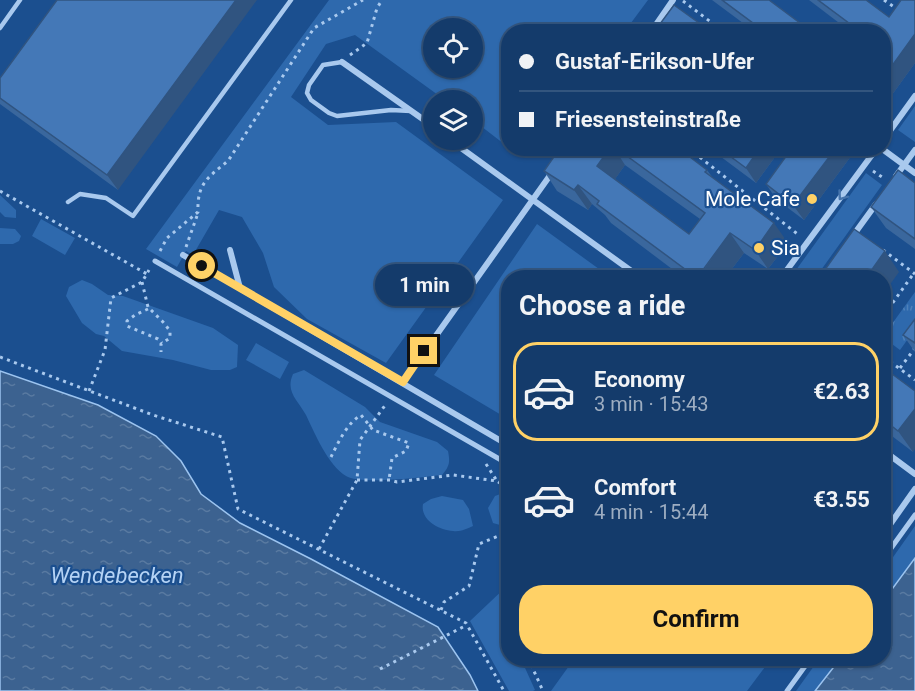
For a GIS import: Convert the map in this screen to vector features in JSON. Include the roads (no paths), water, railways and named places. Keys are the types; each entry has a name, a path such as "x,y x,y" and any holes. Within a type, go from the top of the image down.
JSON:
{"street":[{"path":"656,24 673,0"},
{"path":"342,62 423,119"},
{"path":"891,129 915,96"},
{"path":"464,150 630,270"},
{"path":"891,183 915,150"},
{"path":"787,270 872,156"},
{"path":"891,156 915,173"},
{"path":"403,382 558,164"},
{"path":"850,240 877,202"},
{"path":"230,250 240,288"},
{"path":"183,255 501,440"},
{"path":"155,261 501,460"},
{"path":"891,456 915,474"},
{"path":"891,523 915,489"},
{"path":"891,548 915,514"},
{"path":"787,691 805,666"}],"lane":[{"path":"0,28 20,0"},
{"path":"68,202 80,194 106,198 133,216 291,0"},
{"path":"342,62 323,65 309,84 307,93 311,100 322,109 337,116 391,110 411,111"}],"water":[{"name":"Wendebecken","path":"0,371 98,405 156,436 181,461 201,494 240,523 438,627 478,691 0,691"},
{"path":"915,558 915,691 815,691 835,666 891,666 891,591"}],"place":[{"name":"Mole Cafe","path":"812,199"},
{"name":"Sia","path":"759,248"}]}
